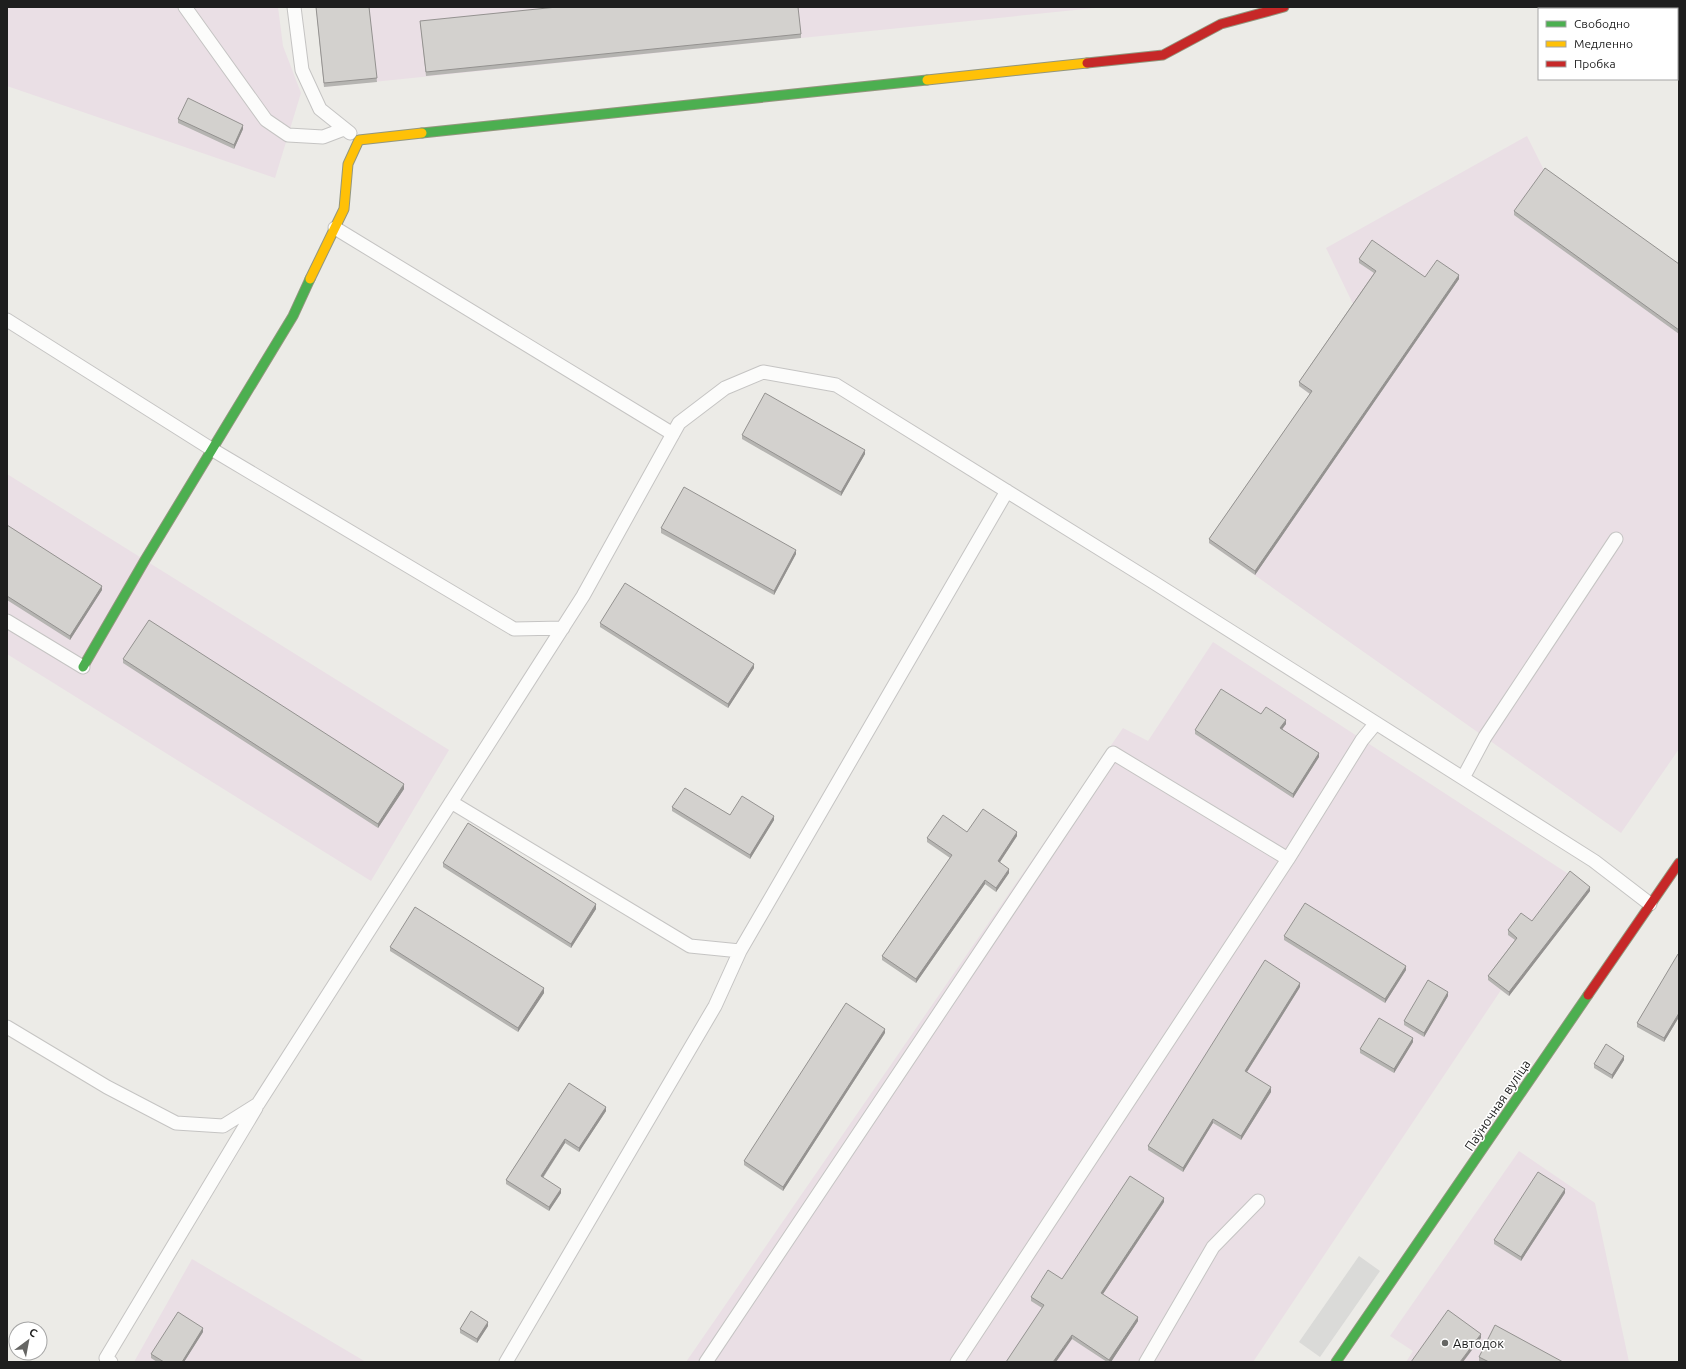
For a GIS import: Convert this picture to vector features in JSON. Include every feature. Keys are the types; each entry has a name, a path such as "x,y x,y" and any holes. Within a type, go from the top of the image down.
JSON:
{"street":[{"path":"83,667 145,560 293,316 344,209 348,164 359,140 1163,55 1221,24 1284,7"},
{"name":"Паўночная вуліца","path":"1339,1361 1679,863"}],"lane":[{"path":"185,7 266,120 288,135 323,137 344,128"},
{"path":"294,7 302,70 320,109 359,140"},
{"path":"335,228 673,434"},
{"path":"7,320 213,450 514,629 563,628"},
{"path":"111,1362 106,1358 258,1104 583,596 679,423 725,388 762,372 836,386 1007,491 1594,860 1650,904"},
{"path":"506,1362 715,1006 740,951 1007,491"},
{"path":"1463,778 1485,737 1616,539"},
{"path":"7,621 83,667"},
{"path":"957,1362 1288,859 1362,740 1376,723"},
{"path":"706,1362 1114,754 1288,859"},
{"path":"451,802 690,946 740,951"},
{"path":"7,1027 107,1087 176,1123 223,1126 258,1104"},
{"path":"1146,1362 1213,1247 1258,1201"}],"shaded area":[{"path":"7,7 278,7 283,46 301,93 275,178 7,86"},
{"path":"316,7 1095,7 1095,8 324,87"},
{"path":"1527,136 1545,172 1679,268 1679,749 1621,833 1209,543 1311,395 1299,386 1354,306 1326,248"},
{"path":"7,474 449,750 371,881 7,654"},
{"path":"1213,642 1570,875 1590,891 1509,996 1501,990 1253,1362 686,1362 1123,728 1148,741"},
{"path":"1519,1151 1595,1203 1629,1362 1406,1362 1413,1351 1390,1336"},
{"path":"1359,1256 1380,1271 1320,1357 1299,1342"},
{"path":"192,1259 366,1362 134,1362"}],"building":[{"path":"316,7 369,7 377,78 324,83"},
{"path":"557,7 798,7 801,34 426,72 420,21"},
{"path":"188,98 243,125 234,145 178,119"},
{"path":"1545,168 1679,264 1679,330 1514,211"},
{"path":"1372,240 1425,277 1437,260 1459,275 1255,571 1209,539 1312,391 1299,382 1376,271 1359,259"},
{"path":"765,393 865,450 841,492 742,435"},
{"path":"684,487 796,550 774,591 661,528"},
{"path":"7,525 102,586 70,636 7,596"},
{"path":"625,583 754,664 728,704 600,623"},
{"path":"149,620 404,784 378,824 123,659"},
{"path":"1221,689 1261,714 1266,707 1286,720 1280,728 1319,753 1293,794 1195,730"},
{"path":"685,788 730,815 742,796 774,816 750,855 672,807"},
{"path":"983,809 1017,832 998,861 1009,869 996,888 985,880 916,979 882,956 952,855 927,838 943,815 967,832"},
{"path":"468,823 596,904 571,944 443,863"},
{"path":"1570,871 1590,887 1509,992 1488,976 1517,938 1508,930 1521,913 1532,921"},
{"path":"1305,903 1406,966 1385,999 1284,936"},
{"path":"415,907 544,988 518,1028 390,947"},
{"path":"1678,954 1679,1013 1664,1038 1637,1023"},
{"path":"1265,960 1300,983 1245,1071 1271,1087 1241,1136 1213,1119 1183,1168 1148,1146"},
{"path":"1428,980 1448,992 1424,1033 1404,1021"},
{"path":"846,1003 885,1029 783,1187 744,1161"},
{"path":"1379,1018 1413,1038 1394,1069 1360,1049"},
{"path":"1606,1044 1624,1056 1612,1075 1594,1064"},
{"path":"569,1083 606,1107 579,1148 565,1139 541,1176 561,1189 549,1207 506,1180"},
{"path":"1538,1172 1565,1189 1521,1257 1494,1240"},
{"path":"1130,1176 1164,1198 1101,1293 1138,1317 1109,1360 1072,1335 1053,1362 1006,1362 1044,1305 1031,1297 1048,1270 1062,1279"},
{"path":"1448,1310 1481,1334 1460,1362 1411,1362"},
{"path":"471,1311 488,1322 477,1339 460,1329"},
{"path":"178,1312 203,1328 182,1362 164,1362 151,1354"},
{"path":"1495,1325 1563,1362 1489,1362 1479,1357"}],"traffic: fast":[{"path":"422,133 927,80"},
{"path":"83,667 145,560 293,316 310,279"},
{"path":"1336,1362 1588,995"}],"traffic: slow":[{"path":"927,80 1087,63"},
{"path":"310,279 344,209 348,164 359,140 422,133"}],"traffic: jam":[{"path":"1087,63 1163,55 1221,24 1284,7"},
{"path":"1588,995 1679,863"}],"place":[{"name":"Автодок","path":"1445,1343"}]}
